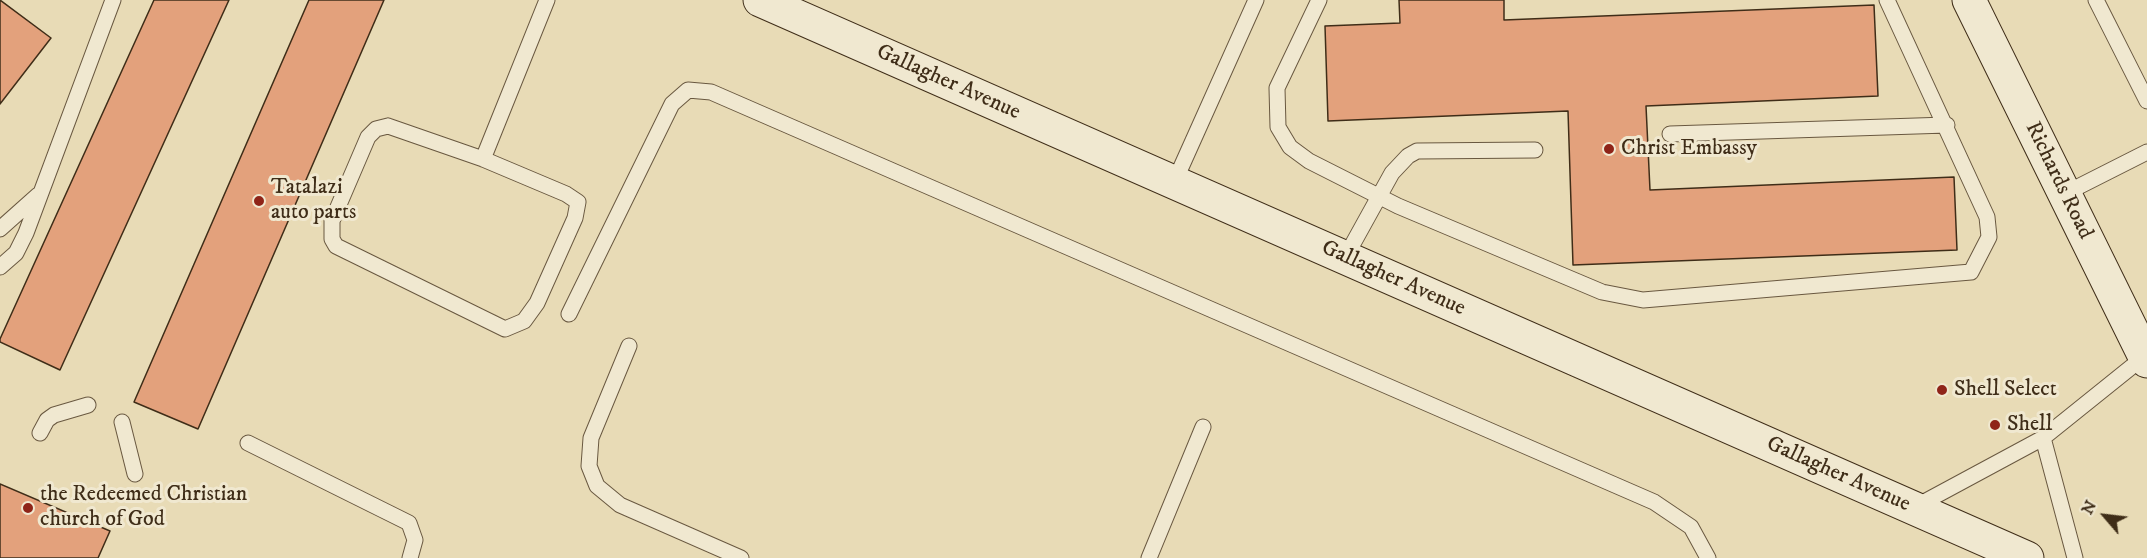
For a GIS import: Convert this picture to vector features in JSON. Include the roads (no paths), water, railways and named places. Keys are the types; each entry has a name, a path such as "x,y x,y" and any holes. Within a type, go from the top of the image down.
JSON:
{"street":[{"name":"Gallagher Avenue","path":"760,0 2027,558"},
{"name":"Richards Road","path":"1969,0 2146,359"}],"lane":[{"path":"0,267 16,253 113,0"},
{"path":"483,159 547,0"},
{"path":"1174,183 1256,0"},
{"path":"1319,0 1277,88 1278,127 1290,147 1309,162 1377,196 1602,292 1643,300 1971,272 1989,237 1988,217 1887,0"},
{"path":"2096,0 2147,101"},
{"path":"569,314 672,104 688,90 711,92 1654,502 1692,527 1708,558"},
{"path":"1670,134 1947,125"},
{"path":"388,126 483,159 566,194 578,202 575,218 537,303 524,321 505,329 336,246 332,239 332,221 368,138 376,129 388,126"},
{"path":"1345,258 1377,196 1400,164 1417,151 1535,150"},
{"path":"2064,194 2147,152"},
{"path":"0,229 19,214 42,190"},
{"path":"629,346 591,438 589,466 597,486 620,505 741,558"},
{"path":"1913,508 2043,438 2146,359"},
{"path":"40,433 46,420 54,415 88,405"},
{"path":"122,422 135,474"},
{"path":"1149,558 1203,427"},
{"path":"2043,438 2075,558"},
{"path":"248,443 409,523 416,540 411,558"}],"place":[{"name":"Christ Embassy","path":"1609,149"},
{"name":"Tatalazi auto parts","path":"259,201"},
{"name":"Shell Select","path":"1942,390"},
{"name":"Shell","path":"1995,425"},
{"name":"the Redeemed Christian church of God","path":"28,508"}]}
